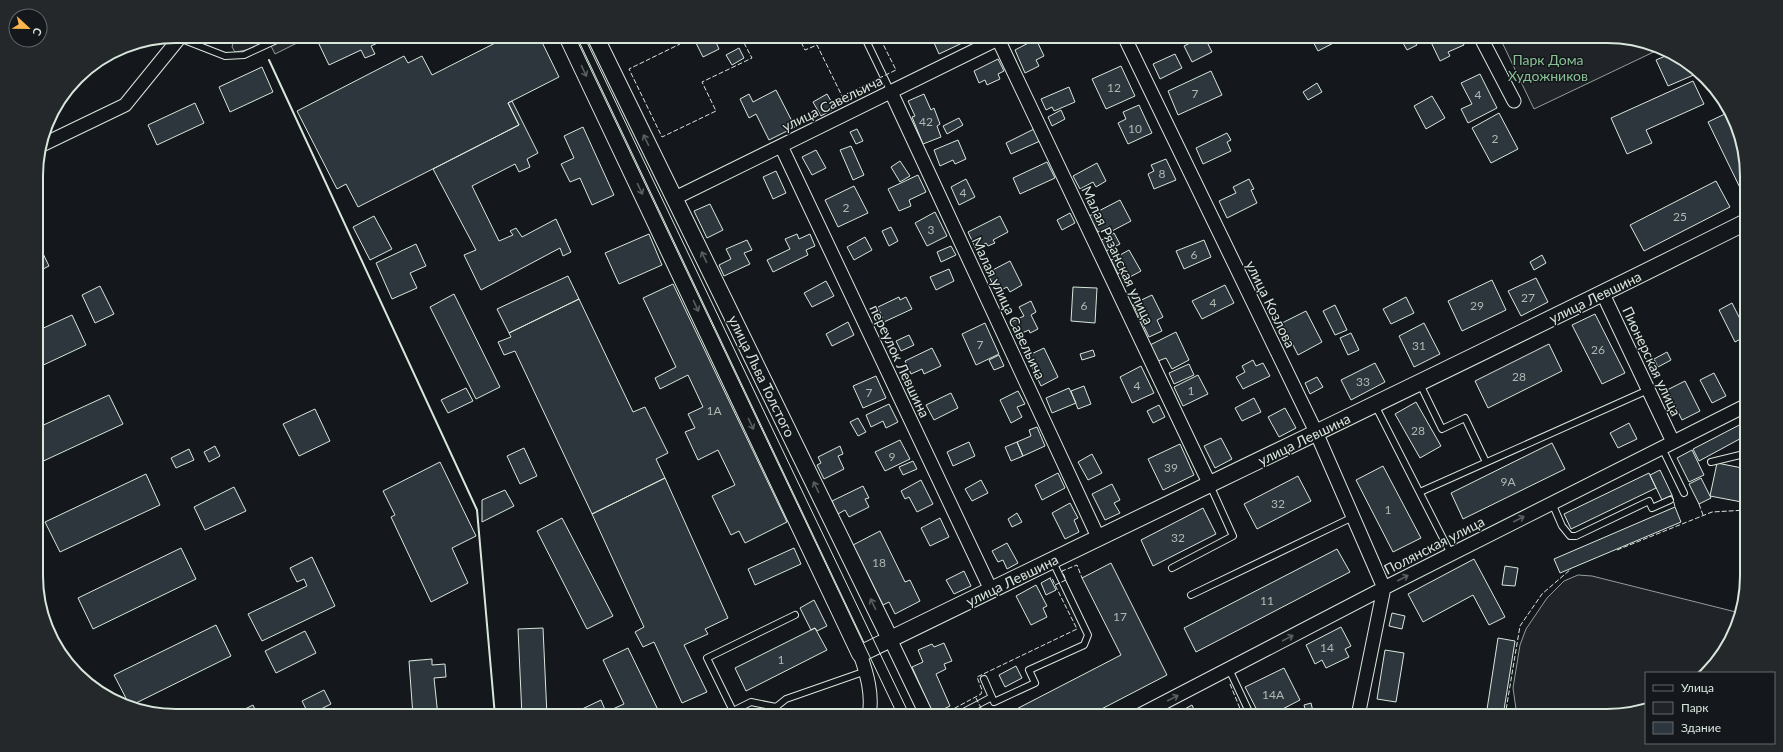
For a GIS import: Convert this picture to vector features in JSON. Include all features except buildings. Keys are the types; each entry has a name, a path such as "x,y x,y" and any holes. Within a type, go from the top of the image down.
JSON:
{"street":[{"path":"48,142 125,105 175,43"},
{"path":"571,43 860,654 866,671 871,702 870,709"},
{"name":"улица Льва Толстого","path":"598,43 924,709"},
{"name":"улица Савельича","path":"675,198 991,43"},
{"name":"Малая Рязанская улица","path":"1003,43 1210,485"},
{"name":"улица Козлова","path":"1127,43 1316,432 1384,588"},
{"path":"1484,43 1514,101"},
{"name":"Малая улица Савельича","path":"891,92 1098,537"},
{"name":"переулок Левшина","path":"781,146 991,590"},
{"name":"улица Левшина","path":"860,654 1098,537 1210,485 1316,432 1603,294 1740,225"},
{"name":"Пионерская улица","path":"1603,294 1648,390 1667,445"},
{"name":"Полянская улица","path":"1152,709 1384,588 1740,408"},
{"path":"1359,709 1384,588"}],"lane":[{"path":"194,43 225,56 244,55 271,43"},
{"path":"867,43 891,92"},
{"path":"1419,382 1442,429 1464,418 1486,462"},
{"path":"1420,492 1648,390"},
{"path":"1375,404 1451,554"},
{"path":"1667,445 1684,493"},
{"path":"1710,462 1740,455"},
{"path":"1172,568 1233,536 1210,485"},
{"path":"1552,503 1562,526 1570,536 1576,536 1649,501 1652,508 1670,500"},
{"path":"1191,595 1353,517"},
{"path":"984,679 994,702 1035,683 1029,670 1084,645 1088,635 1052,560"},
{"path":"732,709 707,658 795,615"},
{"path":"1229,669 1248,709"},
{"path":"737,709 751,702 776,707 786,699 866,671"},
{"path":"969,709 992,697"}],"green space":[{"path":"233,43 259,43 252,49 235,52 232,47"},
{"name":"Парк Дома Художников","path":"1502,43 1616,43 1654,52 1534,109"},
{"path":"1578,575 1592,576 1735,612 1733,619 1718,650 1699,672 1645,672 1645,703 1616,709 1516,709 1513,688 1520,645 1526,629 1547,598 1564,581"}],"shaded area":[{"path":"270,43 297,43 275,54"}],"tram line":[{"path":"578,43 895,709"},
{"path":"587,43 907,709"}],"fence":[{"path":"680,43 629,69 662,137 716,111 702,82 752,58 744,43"},
{"path":"802,43 805,50 817,45 842,96 896,70 882,43"},
{"path":"1672,495 1675,507"},
{"path":"1699,504 1703,515"},
{"path":"1617,550 1712,512 1740,510"},
{"path":"1055,585 1066,580 1062,571 1077,565 1082,578"},
{"path":"1506,709 1520,626 1542,594 1571,569"},
{"path":"953,709 981,694 982,690 977,677 1077,629 1052,578 1050,578"},
{"path":"1230,684 1240,709"},
{"path":"976,698 982,709"}],"wall":[{"path":"269,60 477,510 494,709"}]}
